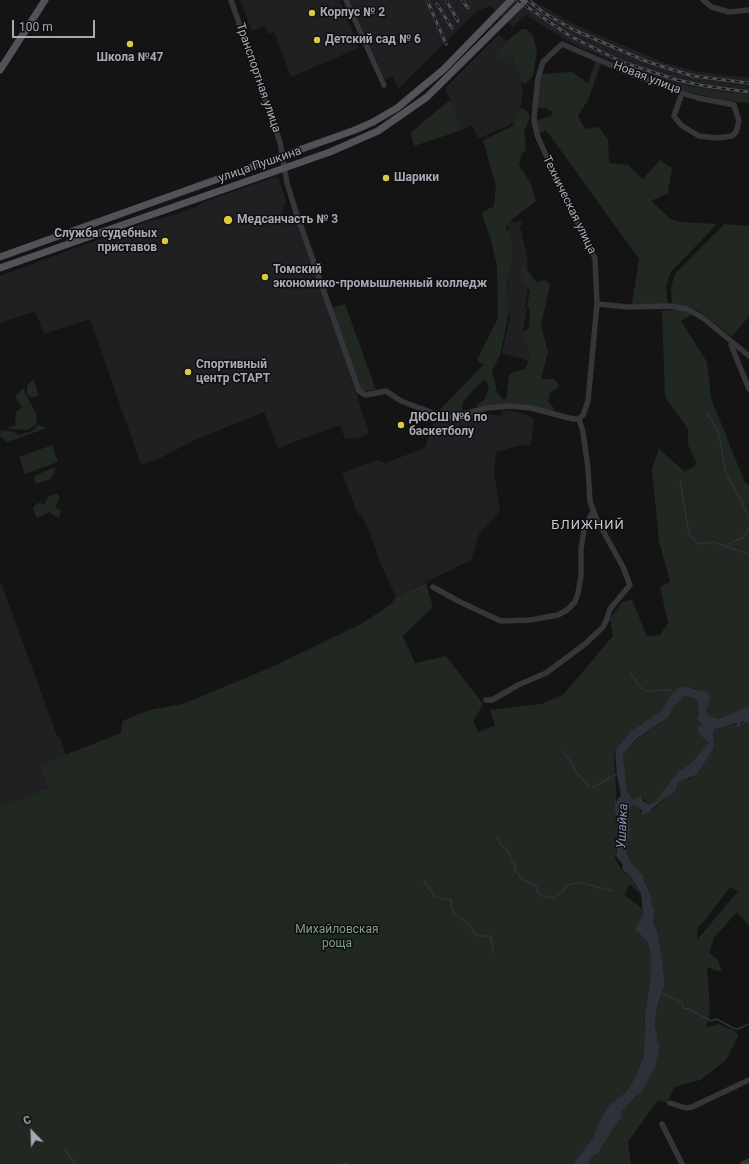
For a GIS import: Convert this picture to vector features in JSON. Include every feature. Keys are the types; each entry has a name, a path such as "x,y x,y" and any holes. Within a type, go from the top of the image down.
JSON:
{"main road":[{"path":"0,70 45,0"},
{"name":"улица Пушкина","path":"0,257 355,130 397,108 444,69 512,0"},
{"name":"улица Пушкина","path":"0,268 285,168 378,131 427,98 525,0"}],"street":[{"name":"Транспортная улица","path":"231,0 269,106 280,142 287,183 296,212 359,391 366,395 386,391 401,401 441,416 451,417 487,408 510,406 531,408 579,420"},
{"path":"346,0 384,85"},
{"path":"703,0 712,7 729,12 749,10"},
{"name":"Техническая улица","path":"562,44 543,62 538,78 534,121 537,135 563,193 595,258 597,304 588,401 583,415 579,420"},
{"name":"Новая улица","path":"562,44 636,76 682,92 698,98 734,105 739,121 736,132 732,136 717,138 699,136 681,125 674,116 682,92"},
{"path":"597,304 628,307 671,306 687,309 703,318 731,343 749,356"},
{"path":"731,343 749,389"},
{"path":"486,700 492,700 518,685 546,673 580,648 603,627 608,619 610,609 630,585 623,567 593,511 590,501 588,468 583,432 579,420"},
{"path":"434,587 460,602 501,621 530,620 558,615 575,602 581,576 581,549 584,530 593,511"},
{"path":"670,1103 686,1108 692,1107 749,1080"},
{"path":"662,1124 682,1164"},
{"path":"742,1164 749,1161"}],"shaded area":[{"name":"Детский сад № 6","path":"240,0 340,0 359,48 291,77 274,32 268,34 265,26 252,31"},
{"path":"349,0 532,0 576,25 665,63 696,71 728,76 749,77 749,102 669,85 579,47 526,15 513,27 491,6 476,11 398,89 393,76 385,79"},
{"path":"499,34 519,54 523,93 518,121 478,139 472,125 462,130 445,88"},
{"path":"275,177 279,179 286,201 281,216 298,224 346,361 369,434 357,438 345,439 340,425 278,448 264,412 197,439 158,459 141,465 90,319 44,334 35,311 0,323 0,276 151,220 163,218 194,208 206,201"},
{"path":"521,221 522,225 520,226 527,256 528,288 525,308 527,309 523,329 534,354 532,362 502,353 510,315 504,313 508,287 508,223"},
{"path":"503,410 519,412 534,420 531,446 521,445 496,452 494,471 500,511 479,534 471,560 396,597 382,567 363,518 357,512 342,473 377,460 385,463 425,448 435,417 451,419 469,415 477,415 478,413 502,416"},
{"path":"0,580 57,736 59,735 66,755 39,765 48,788 0,806"}],"green space":[{"path":"522,29 527,29 533,36 537,51 533,76 524,85 514,63 514,56 503,58 498,57 504,43"},
{"path":"596,61 601,64 588,100 578,116 585,129 599,127 608,140 609,163 628,165 643,179 660,160 672,168 668,193 651,201 671,219 680,222 717,224 670,273 666,287 668,304 632,304 639,259 546,130 540,134 535,121 551,116 552,112 546,108 537,108 540,74 572,72 588,83"},
{"path":"617,63 680,85 749,95 749,103 728,101 683,91 616,65"},
{"path":"450,100 462,130 414,146 411,132"},
{"path":"522,108 528,112 530,117 524,132 526,149 521,156 519,165 530,182 536,201 511,220 506,228 512,241 513,253 507,284 508,317 500,356 492,370 497,392 502,399 506,399 509,375 513,372 525,369 531,357 522,333 529,328 530,309 527,306 530,291 522,284 520,271 524,265 536,282 546,280 550,285 541,325 548,352 541,379 554,379 559,385 556,389 550,392 548,402 554,408 553,411 533,406 477,408 477,405 485,399 489,387 485,380 480,383 463,402 462,412 451,414 439,411 483,365 477,360 498,318 497,267 491,239 482,215 483,212 494,206 496,186 483,140 513,126 519,110"},
{"path":"724,224 749,226 749,316 732,337 699,311 682,305 672,305 671,289 674,275"},
{"path":"345,304 376,390 363,391 360,387 333,310 334,307"},
{"name":"Михайловская роща","path":"680,309 693,314 681,321 707,362 711,398 745,483 749,485 749,706 718,719 708,715 706,711 706,706 710,702 706,691 694,688 672,694 662,710 631,731 614,751 617,812 620,815 615,858 622,871 631,876 640,894 630,884 624,895 642,908 643,916 638,933 648,943 651,954 651,976 645,1015 644,1055 635,1078 626,1092 609,1105 597,1126 594,1136 573,1164 0,1164 0,806 48,788 39,765 121,733 122,722 127,719 149,710 183,704 274,666 363,623 391,604 396,597 426,583 433,607 403,636 415,663 446,656 483,704 473,722 479,732 495,725 490,710 541,704 563,695 613,636 610,619 622,602 632,600 647,636 660,635 668,623 660,587 670,582 659,541 652,469 659,449 685,472 697,464 688,445 688,429 665,397 662,311"},
{"path":"33,379 39,395 32,398 27,394 27,386"},
{"path":"23,388 36,414 37,421 34,426 28,430 7,429 16,425 16,412 22,407 15,397"},
{"path":"38,425 47,428 7,442 0,436 1,430 15,432 18,435 32,431"},
{"path":"52,445 58,462 25,474 19,457"},
{"path":"56,467 51,479 36,484 34,476"},
{"path":"57,494 60,497 55,507 61,510 59,517 49,512 37,518 33,509 35,505 38,503 44,504 49,496"},
{"path":"685,696 694,698 697,701 699,715 698,722 703,727 701,736 709,743 690,764 678,772 656,801 649,804 642,798 633,800 627,791 623,755 636,740 669,717 674,706"},
{"path":"741,722 749,722 749,926 737,912 714,938 709,953 717,959 722,970 717,971 707,967 710,1011 706,1028 718,1024 735,1031 738,1036 726,1060 700,1080 674,1087 667,1103 658,1100 628,1142 631,1164 588,1164 592,1157 599,1152 621,1118 621,1112 637,1097 660,1045 658,1042 655,1024 664,975 657,930 653,923 655,915 651,905 652,897 644,881 644,876 631,863 626,852 630,830 628,810 632,804 639,807 642,814 653,810 664,798 675,792 678,783 691,778 714,748 713,730 732,724 741,725","holes":["730,887 738,891 697,940 698,926 703,923"]}],"water":[{"name":"Ушайка","path":"686,687 706,691 709,694 710,699 706,711 708,715 718,719 749,706 749,722 741,722 740,727 736,727 737,723 713,730 714,748 697,774 678,783 675,792 664,798 648,813 642,815 642,810 633,804 628,810 630,830 626,852 631,863 644,876 644,881 652,897 651,905 655,910 653,923 657,930 664,975 664,986 657,1007 655,1024 658,1042 660,1045 655,1067 642,1091 621,1112 621,1118 599,1152 592,1157 588,1164 573,1164 594,1136 597,1126 609,1105 626,1092 635,1078 644,1055 645,1015 651,976 651,954 648,943 636,930 637,925 643,916 641,894 631,876 622,870 623,865 616,856 620,832 618,821 616,821 618,817 615,812 615,803 621,795 617,775 615,750 631,731 662,710 672,694 679,688","holes":["685,696 694,698 697,701 699,715 697,719 702,726 697,727 701,736 709,743 690,764 678,772 656,801 649,804 643,801 641,796 633,800 627,791 623,755 636,739 669,717 674,706"]}],"waterway":[{"path":"706,412 718,430 726,474 740,498 749,518"},
{"path":"680,481 689,534 698,544 713,542 749,554"},
{"path":"727,546 734,541 743,538 749,528"},
{"path":"631,673 638,685 646,691 670,690 675,695"},
{"path":"562,751 572,763 576,772 589,786"},
{"path":"592,788 618,773"},
{"path":"497,837 501,845 509,852 511,861 515,864 515,871 518,873 520,878 537,887 538,893 544,897 549,896 552,899 562,892 568,885 579,882 612,891"},
{"path":"424,881 435,897 451,900 451,907 455,914 468,924 477,936 491,936 493,952"},
{"path":"661,994 678,1000 682,1003 683,1008 689,1009 711,1021 717,1019 733,1028 738,1029 749,1024"},
{"path":"65,1150 75,1164"},
{"path":"342,1164 347,1163"}],"railway":[{"path":"427,0 446,44"},
{"path":"446,0 458,21"},
{"path":"462,0 468,8"},
{"path":"517,0 570,36 622,62 677,80 705,86 749,92"},
{"path":"528,0 544,13 574,30 648,62 693,76 749,83"},
{"path":"437,4 452,28"}],"place":[{"name":"Корпус № 2","path":"312,13"},
{"name":"Детский сад № 6","path":"317,40"},
{"name":"Школа №47","path":"130,44"},
{"name":"Шарики","path":"386,178"},
{"name":"Медсанчасть № 3","path":"228,220"},
{"name":"Служба судебных приставов","path":"165,241"},
{"name":"Томский экономико-промышленный колледж","path":"265,277"},
{"name":"Спортивный центр СТАРТ","path":"188,372"},
{"name":"ДЮСШ №6 по баскетболу","path":"401,425"}],"district":[{"name":"БЛИЖНИЙ","path":"588,526"}]}
